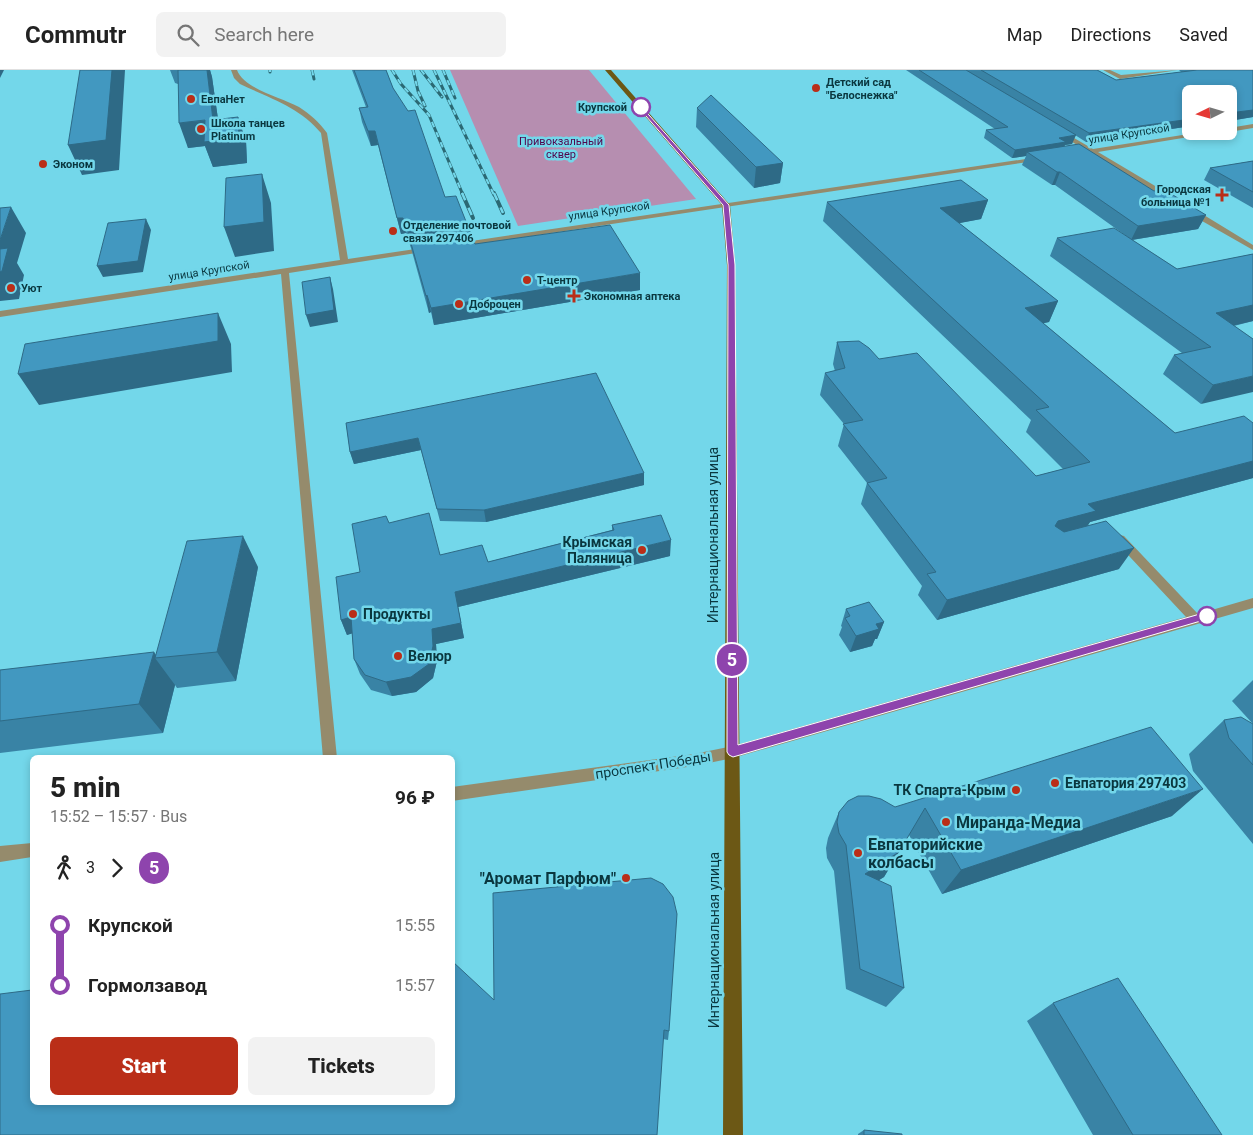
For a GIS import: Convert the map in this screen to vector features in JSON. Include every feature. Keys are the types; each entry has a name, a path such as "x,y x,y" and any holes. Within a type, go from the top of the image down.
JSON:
{"main road":[{"path":"608,70 726,205"},
{"name":"Интернациональная улица","path":"726,205 731,265 733,1135"}],"street":[{"path":"234,70 237,78 242,83 295,108 316,122 324,133 344,262"},
{"path":"1106,70 1120,77 1175,70"},
{"path":"1238,128 1253,126"},
{"path":"1053,128 1178,204"},
{"name":"улица Крупской","path":"1063,156 1182,137"},
{"name":"улица Крупской","path":"447,247 1044,159"},
{"path":"1187,208 1253,248"},
{"name":"улица Крупской","path":"0,314 438,248"},
{"path":"285,270 330,755"},
{"path":"1112,531 1195,619"},
{"name":"проспект Победы","path":"455,794 694,760 733,752 1253,603"},
{"path":"0,854 30,850"}],"green space":[{"name":"Привокзальный сквер","path":"450,70 589,70 696,199 518,226"}],"building":[{"path":"80,70 112,70 106,140 68,145"},
{"path":"178,70 207,70 213,120 238,117 239,138 204,142 205,120 179,123"},
{"path":"354,70 386,70 393,88 408,111 415,110 445,197 456,196 467,224 408,232 403,218 397,218 375,131 368,131 359,108 368,107"},
{"path":"919,70 966,70 1076,135 1059,138 1066,142 1015,150 986,130 1008,127"},
{"path":"981,70 1097,70 1116,80 1197,70 1253,70 1253,110 1238,112 1238,85 1182,85 1182,120 1089,133"},
{"path":"711,95 783,163 756,167 697,108"},
{"path":"1079,144 1154,191 1163,189 1206,215 1138,226 1060,172 1057,172 1027,152"},
{"path":"1253,161 1253,192 1210,168"},
{"path":"262,174 264,222 224,227 226,178"},
{"path":"961,180 988,200 940,208 1058,301 1025,308 1175,433 1244,416 1253,423 1253,461 1088,504 1096,511 1058,521 1055,526 1064,532 1106,521 1134,548 947,600 927,574 936,572 867,483 887,478 843,424 863,420 825,373 845,368 837,342 859,341 879,359 917,353 1036,476 1090,462 1036,410 1049,407 827,202"},
{"path":"11,207 0,240 0,208"},
{"path":"146,219 138,261 97,266 108,223"},
{"name":"Т-центр","path":"610,225 640,273 431,308 410,240 470,231 475,244"},
{"path":"1114,228 1177,269 1253,254 1253,305 1216,313 1253,339 1253,376 1213,385 1174,355 1211,347 1057,238"},
{"path":"8,248 2,271 0,272 0,249"},
{"path":"330,277 334,310 306,315 302,282"},
{"path":"218,313 218,341 18,374 25,344"},
{"path":"596,373 644,473 484,510 437,509 418,438 350,452 346,423"},
{"path":"429,513 440,555 482,545 488,562 614,530 612,525 661,515 671,540 455,592 461,623 432,629 433,646 429,664 411,677 386,682 365,675 354,659 351,617 341,620 336,577 360,572 352,524 386,516 389,523"},
{"path":"243,536 217,652 155,658 187,541"},
{"path":"869,602 884,622 876,624 879,629 856,636 845,618 850,616 846,609"},
{"path":"154,652 139,704 0,721 0,670"},
{"path":"1241,717 1253,724 1253,765 1229,738 1224,720"},
{"path":"1151,727 1203,789 961,870 925,808 899,852 865,874 891,886 904,988 860,969 846,845 839,833 837,822 839,812 848,801 858,796 869,796 881,799 895,807"},
{"path":"651,878 663,884 673,897 677,914 669,1031 664,1030 657,1135 0,1135 0,994 30,990 30,1105 455,1105 455,964 494,1000 493,893"},
{"path":"1118,978 1222,1135 1133,1135 1053,1003"},
{"path":"864,1130 902,1134 902,1135 864,1135"}],"railway":[{"path":"312,70 314,79"},
{"path":"392,70 401,84 429,115 463,195"},
{"path":"413,70 418,91 425,106"},
{"path":"421,70 442,97"},
{"path":"434,70 494,195"},
{"path":"443,70 455,98"},
{"path":"462,193 473,218"},
{"path":"494,193 503,213"}],"bus line":[{"name":"5","path":"641,107 726,205 731,265 733,752 1207,616"}],"place":[{"name":"Детский сад \"Белоснежка\"","path":"816,88"},
{"name":"ЕвпаНет","path":"191,99"},
{"name":"Крупской","path":"641,107"},
{"name":"Школа танцев Platinum","path":"201,129"},
{"name":"Эконом","path":"43,164"},
{"name":"Городская больница №1","path":"1222,195"},
{"name":"Отделение почтовой связи 297406","path":"393,231"},
{"name":"Т-центр","path":"527,280"},
{"name":"Уют","path":"11,288"},
{"name":"Экономная аптека","path":"574,296"},
{"name":"Доброцен","path":"459,304"},
{"name":"Крымская Паляница","path":"642,550"},
{"name":"Продукты","path":"353,614"},
{"name":"Велюр","path":"398,656"},
{"name":"Евпатория 297403","path":"1055,783"},
{"name":"ТК Спарта-Крым","path":"1016,790"},
{"name":"Миранда-Медиа","path":"946,822"},
{"name":"Евпаторийские колбасы","path":"858,853"},
{"name":"\"Аромат Парфюм\"","path":"626,878"}]}
